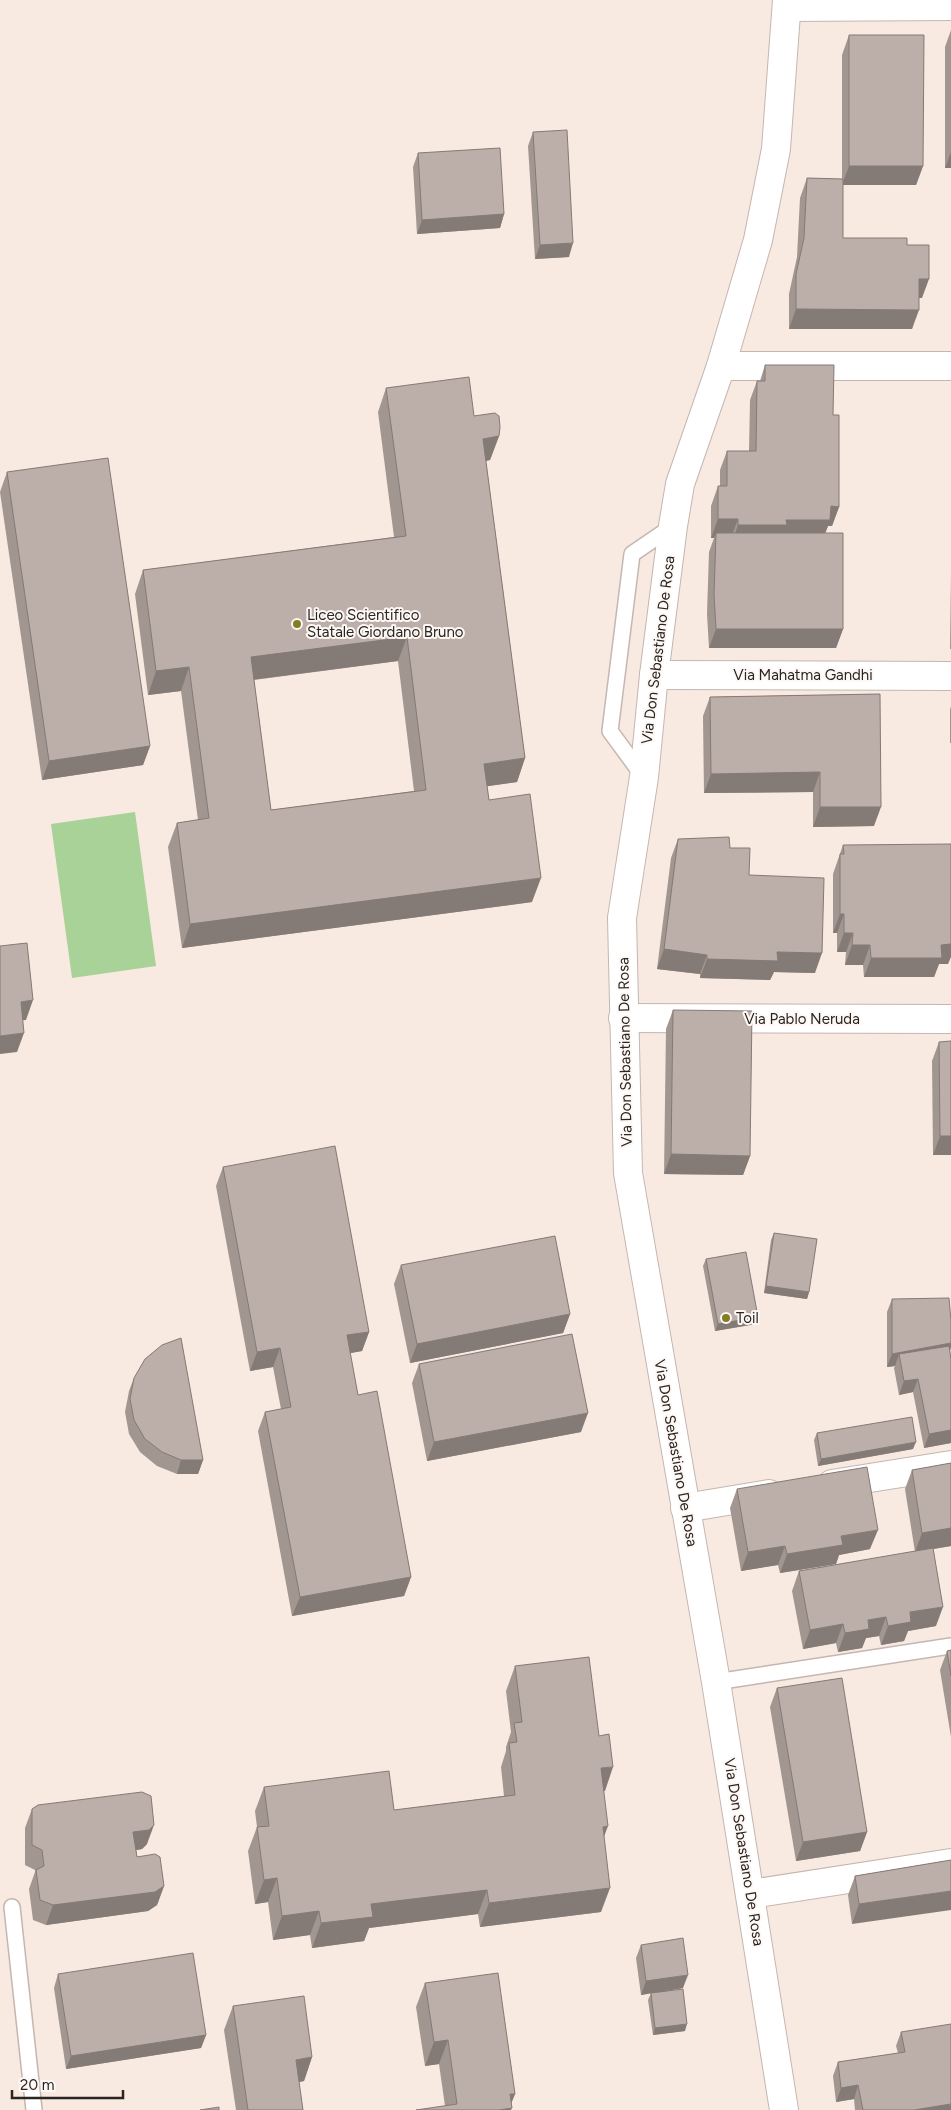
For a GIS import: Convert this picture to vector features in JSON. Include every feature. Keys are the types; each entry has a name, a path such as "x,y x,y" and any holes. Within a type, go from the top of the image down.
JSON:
{"street":[{"path":"787,4 951,6"},
{"name":"Via Don Sebastiano De Rosa","path":"784,2110 716,1682 628,1173 622,918 644,777 654,674 680,484 721,366 758,240 776,149 787,4"},
{"path":"721,366 951,366"},
{"name":"Via Mahatma Gandhi","path":"654,674 951,676"},
{"name":"Via Pablo Neruda","path":"623,1018 951,1019"},
{"path":"685,1508 951,1465"},
{"path":"751,1894 951,1863"}],"lane":[{"path":"644,777 610,731 632,554 673,526"},
{"path":"716,1682 951,1646"},
{"path":"12,1907 34,2110"}],"green space":[{"path":"135,812 156,966 72,978 51,824"}],"building":[{"path":"849,35 924,35 923,166 849,166"},
{"path":"567,130 573,243 540,245 533,132"},
{"path":"500,148 504,214 422,220 418,153"},
{"path":"807,178 843,179 843,238 907,238 907,245 929,245 929,279 919,279 919,310 796,309 796,274 804,238"},
{"path":"765,365 834,365 833,415 839,415 839,507 831,506 830,520 786,520 787,525 738,525 738,519 718,519 718,486 727,486 727,451 756,451 757,381 765,381"},
{"path":"469,377 474,416 495,413 499,416 499,436 483,439 525,758 484,764 489,800 530,794 541,878 190,924 177,823 209,818 189,667 156,671 143,570 406,536 386,388","holes":["407,637 426,790 271,810 251,657"]},
{"path":"108,458 150,746 49,761 7,472"},
{"path":"716,533 843,533 843,629 716,629 714,595"},
{"path":"880,694 881,807 820,807 820,772 711,774 710,697"},
{"path":"729,837 730,848 750,848 749,875 824,878 822,953 777,952 778,961 707,959 707,955 664,949 678,839"},
{"path":"951,844 951,944 941,945 942,958 871,958 870,945 852,945 853,933 844,933 844,914 840,914 840,854 844,854 843,845"},
{"path":"27,943 33,1000 21,1002 24,1033 0,1036 0,946"},
{"path":"673,1010 752,1011 750,1156 671,1154"},
{"path":"951,1041 951,1136 940,1136 939,1042"},
{"path":"335,1146 369,1332 347,1335 358,1395 377,1391 411,1577 300,1597 265,1412 291,1407 280,1348 257,1352 223,1167"},
{"path":"774,1233 817,1239 809,1292 766,1286"},
{"path":"555,1236 570,1314 417,1344 401,1265"},
{"path":"746,1252 758,1317 718,1324 706,1259"},
{"path":"949,1298 951,1343 892,1354 892,1299"},
{"path":"572,1334 588,1413 434,1442 419,1364"},
{"path":"181,1338 203,1460 181,1460 162,1452 145,1439 134,1420 130,1399 134,1378 145,1359 162,1345"},
{"path":"949,1346 951,1359 951,1430 929,1434 918,1379 904,1381 899,1354"},
{"path":"912,1417 916,1442 821,1459 817,1433"},
{"path":"951,1463 951,1528 922,1533 912,1470"},
{"path":"867,1467 878,1530 841,1536 843,1545 787,1554 785,1546 748,1552 737,1489"},
{"path":"933,1548 943,1607 910,1612 911,1622 888,1626 886,1617 868,1620 869,1629 845,1633 843,1624 810,1630 799,1571"},
{"path":"951,1650 951,1676 947,1651"},
{"path":"589,1657 599,1736 609,1734 613,1767 601,1768 608,1826 603,1827 610,1888 489,1903 487,1890 371,1904 373,1917 321,1923 319,1911 282,1916 277,1878 264,1880 257,1827 269,1826 264,1787 389,1771 394,1810 515,1795 509,1743 517,1742 514,1723 522,1722 515,1666"},
{"path":"842,1678 867,1832 803,1842 777,1688"},
{"path":"142,1792 151,1796 154,1825 149,1830 133,1832 137,1857 155,1854 160,1857 164,1886 155,1892 53,1905 40,1900 36,1870 44,1866 42,1850 32,1845 32,1809 38,1805"},
{"path":"951,1860 951,1891 859,1904 855,1876"},
{"path":"683,1938 688,1975 646,1981 641,1945"},
{"path":"193,1953 206,2035 71,2056 58,1974"},
{"path":"498,1973 515,2094 510,2094 512,2108 499,2110 416,2110 457,2104 448,2040 434,2042 425,1983"},
{"path":"683,1989 687,2024 655,2028 651,1993"},
{"path":"304,1996 312,2057 296,2060 303,2110 248,2110 233,2006"},
{"path":"951,2024 951,2104 914,2110 863,2110 858,2085 841,2088 838,2062 905,2052 901,2032"},
{"path":"219,2107 219,2110 200,2110"}],"place":[{"name":"Liceo Scientifico Statale Giordano Bruno","path":"297,624"},
{"name":"Toil","path":"726,1318"}]}
